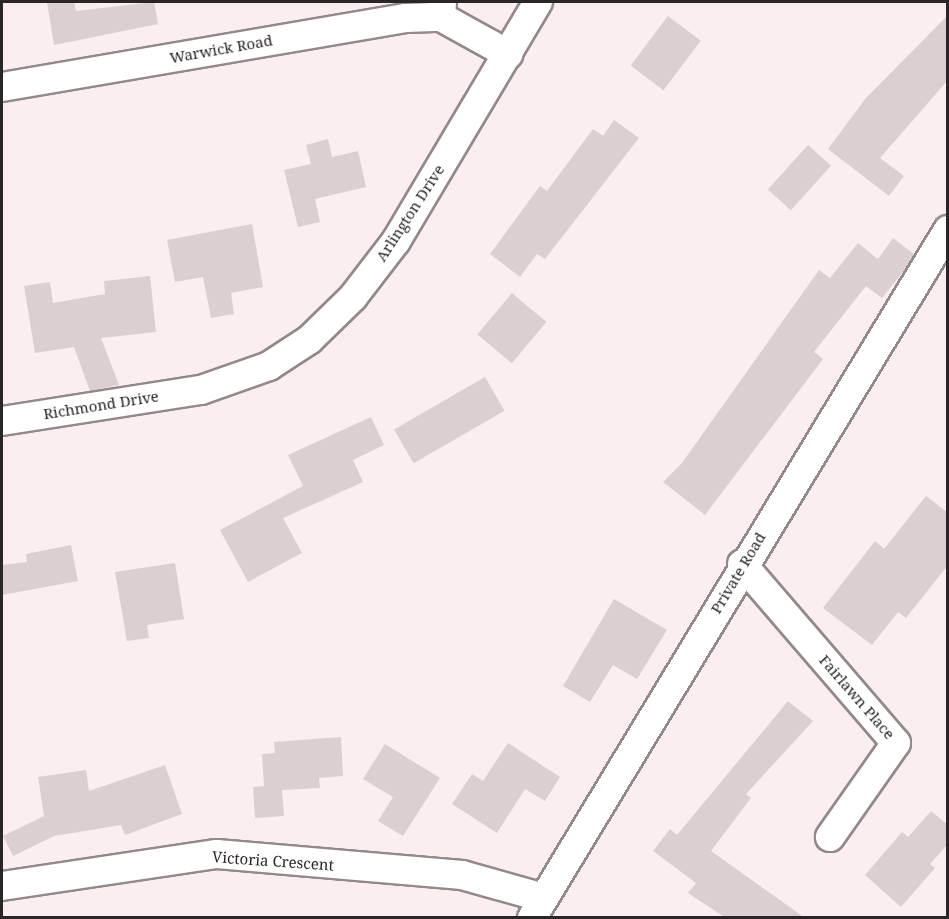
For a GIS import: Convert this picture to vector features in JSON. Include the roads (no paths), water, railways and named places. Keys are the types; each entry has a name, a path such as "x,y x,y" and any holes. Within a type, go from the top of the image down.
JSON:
{"street":[{"name":"Arlington Drive","path":"201,390 269,366 309,340 353,297 396,241 538,2"},
{"path":"441,9 508,54"},
{"name":"Warwick Road","path":"2,87 406,18 441,9"},
{"name":"Private Road","path":"538,908 742,564 948,230"},
{"name":"Richmond Drive","path":"2,421 201,390"},
{"name":"Fairlawn Place","path":"742,564 896,743 830,837"},
{"name":"Victoria Crescent","path":"2,886 217,854 462,875 538,908"}]}
